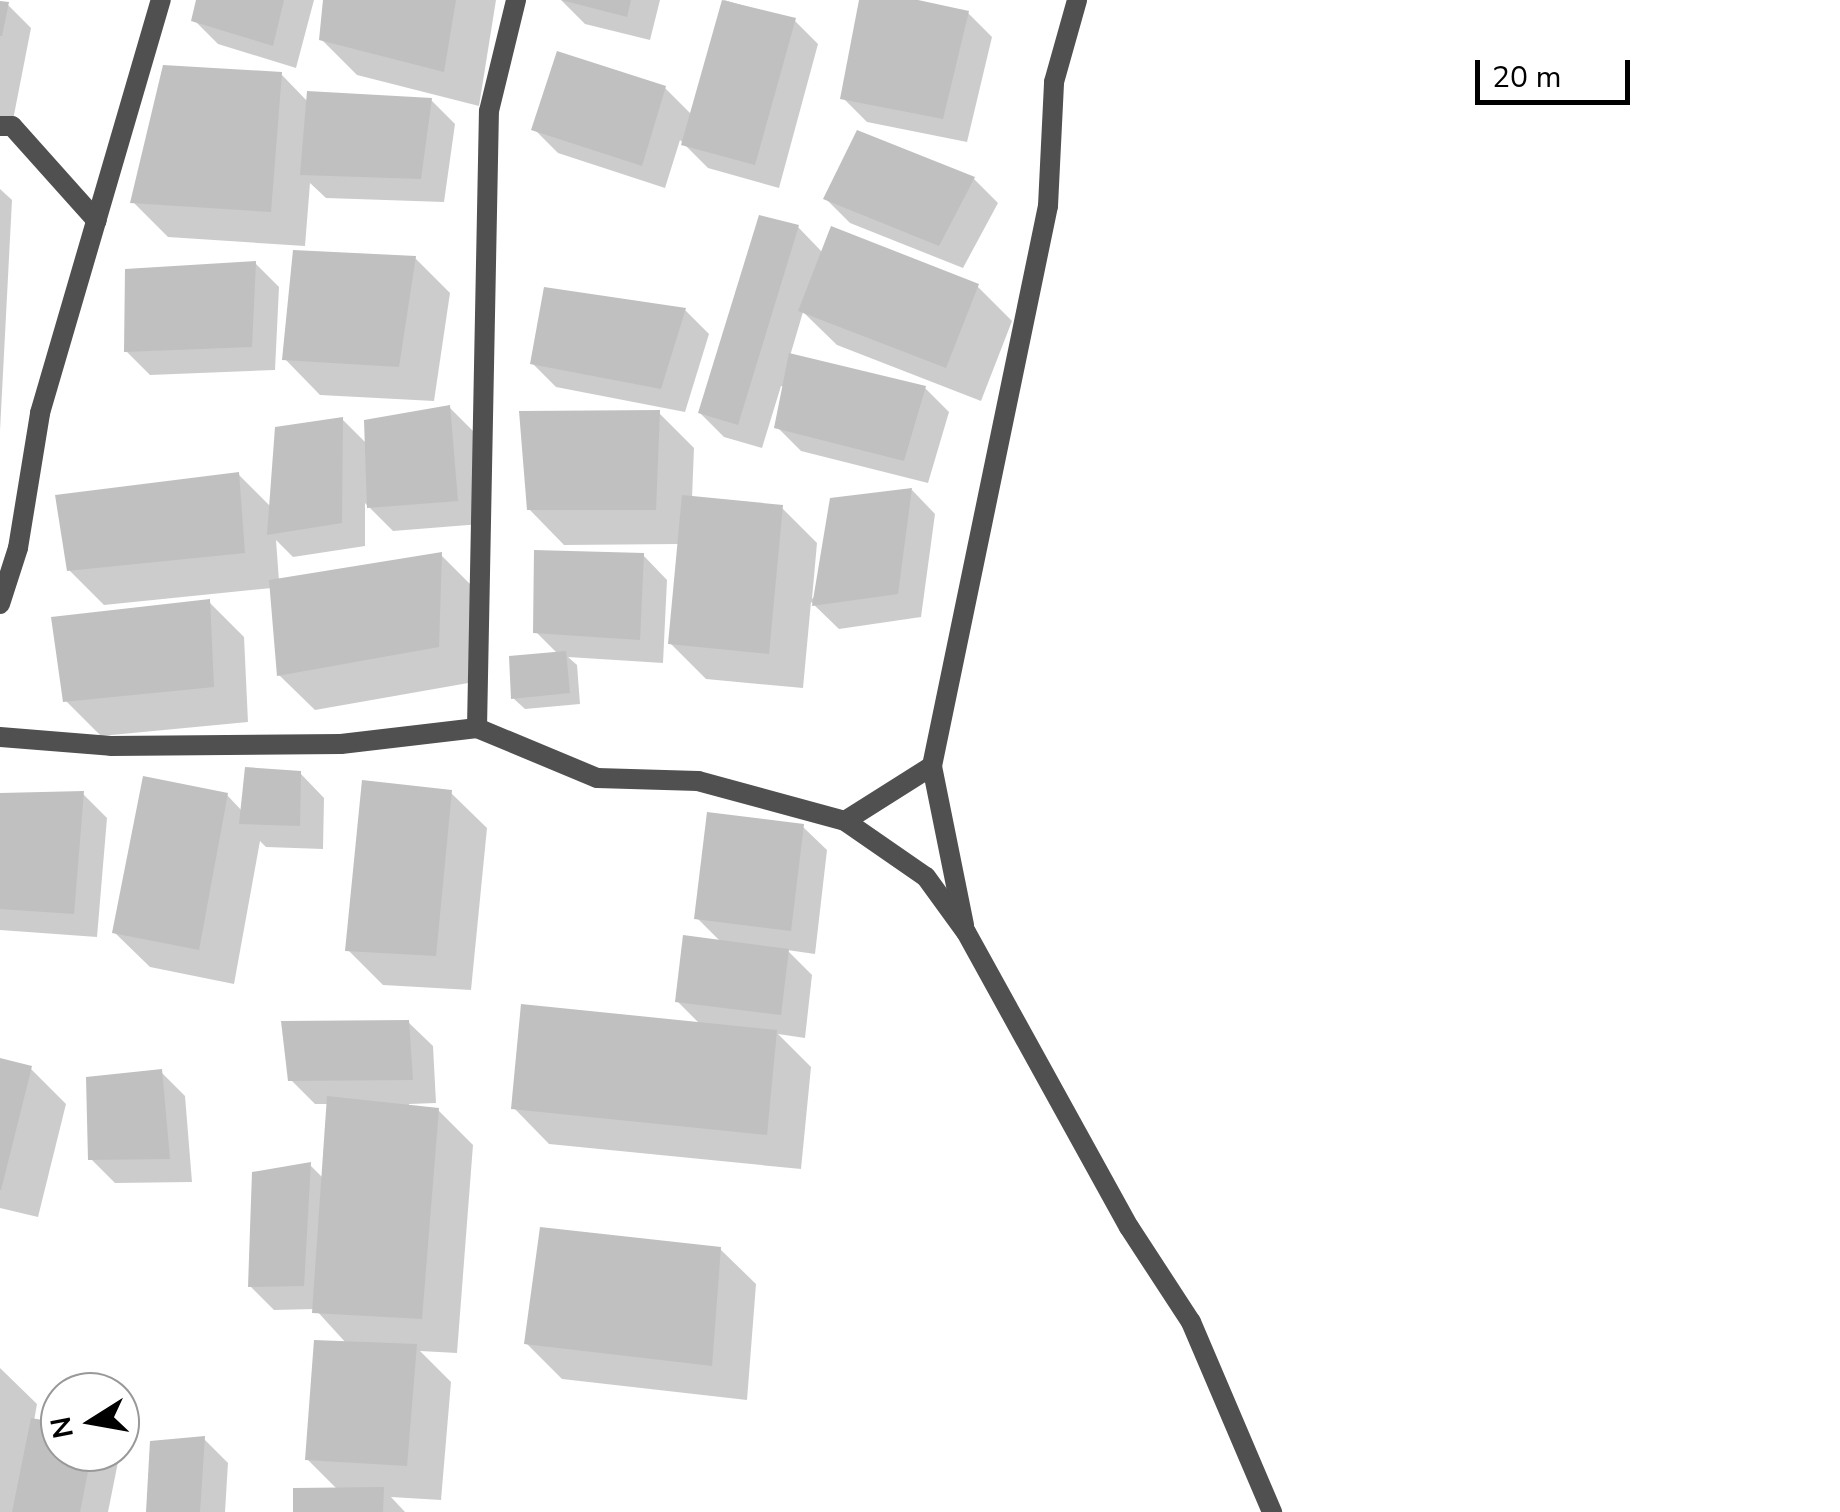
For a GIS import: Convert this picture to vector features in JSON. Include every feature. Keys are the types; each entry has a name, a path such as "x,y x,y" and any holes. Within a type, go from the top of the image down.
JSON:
{"street":[{"path":"0,604 18,548 40,412 161,0"},
{"path":"477,728 489,111 516,0"},
{"path":"966,932 932,766 1048,206 1054,82 1077,0"},
{"path":"0,126 12,126 98,220"},
{"path":"0,737 111,746 341,744 477,728 597,778 698,781 845,821 926,878 966,932 1129,1227 1191,1322 1272,1512"},
{"path":"845,821 932,766"}],"building":[{"path":"196,0 284,0 273,46 191,21"},
{"path":"323,0 456,0 444,72 319,40"},
{"path":"561,0 631,0 627,17"},
{"path":"722,0 796,18 755,165 681,145"},
{"path":"859,0 918,0 969,11 943,119 840,99"},
{"path":"0,1 9,2 2,36 0,36"},
{"path":"557,51 666,86 642,166 531,130"},
{"path":"163,65 282,72 271,212 130,203"},
{"path":"307,91 432,98 421,179 300,175"},
{"path":"857,130 975,177 939,246 823,199"},
{"path":"759,215 799,225 738,425 698,413"},
{"path":"831,226 979,284 946,368 798,311"},
{"path":"293,250 416,256 399,367 282,360"},
{"path":"256,261 252,347 124,352 125,269"},
{"path":"544,287 686,308 661,389 530,364"},
{"path":"789,353 926,386 904,461 774,428"},
{"path":"450,405 458,501 367,508 364,420"},
{"path":"660,410 656,510 527,510 519,411"},
{"path":"343,417 342,523 267,535 275,427"},
{"path":"239,472 245,553 67,571 55,495"},
{"path":"912,488 898,594 812,606 830,498"},
{"path":"682,495 783,505 769,654 668,644"},
{"path":"534,550 644,553 640,640 533,633"},
{"path":"442,552 439,647 277,676 269,580"},
{"path":"210,599 214,687 63,702 51,617"},
{"path":"566,651 570,693 511,699 509,656"},
{"path":"245,767 301,771 300,826 239,824"},
{"path":"143,776 228,793 199,950 112,933"},
{"path":"362,780 452,790 436,956 345,951"},
{"path":"84,791 74,914 0,909 0,793"},
{"path":"707,812 804,824 791,931 694,919"},
{"path":"683,935 789,949 781,1015 675,1002"},
{"path":"521,1004 777,1030 767,1135 511,1109"},
{"path":"409,1020 413,1080 288,1081 281,1021"},
{"path":"0,1058 32,1066 1,1190 0,1190"},
{"path":"162,1069 170,1159 88,1160 86,1077"},
{"path":"327,1096 439,1108 422,1319 312,1313"},
{"path":"311,1162 304,1286 248,1287 252,1172"},
{"path":"540,1227 721,1247 712,1366 524,1344"},
{"path":"314,1340 417,1344 407,1466 305,1460"},
{"path":"31,1418 40,1420 40,1472 88,1472 80,1512 12,1512"},
{"path":"205,1436 200,1512 146,1512 150,1441"},
{"path":"384,1487 383,1512 293,1512 293,1488"}]}
